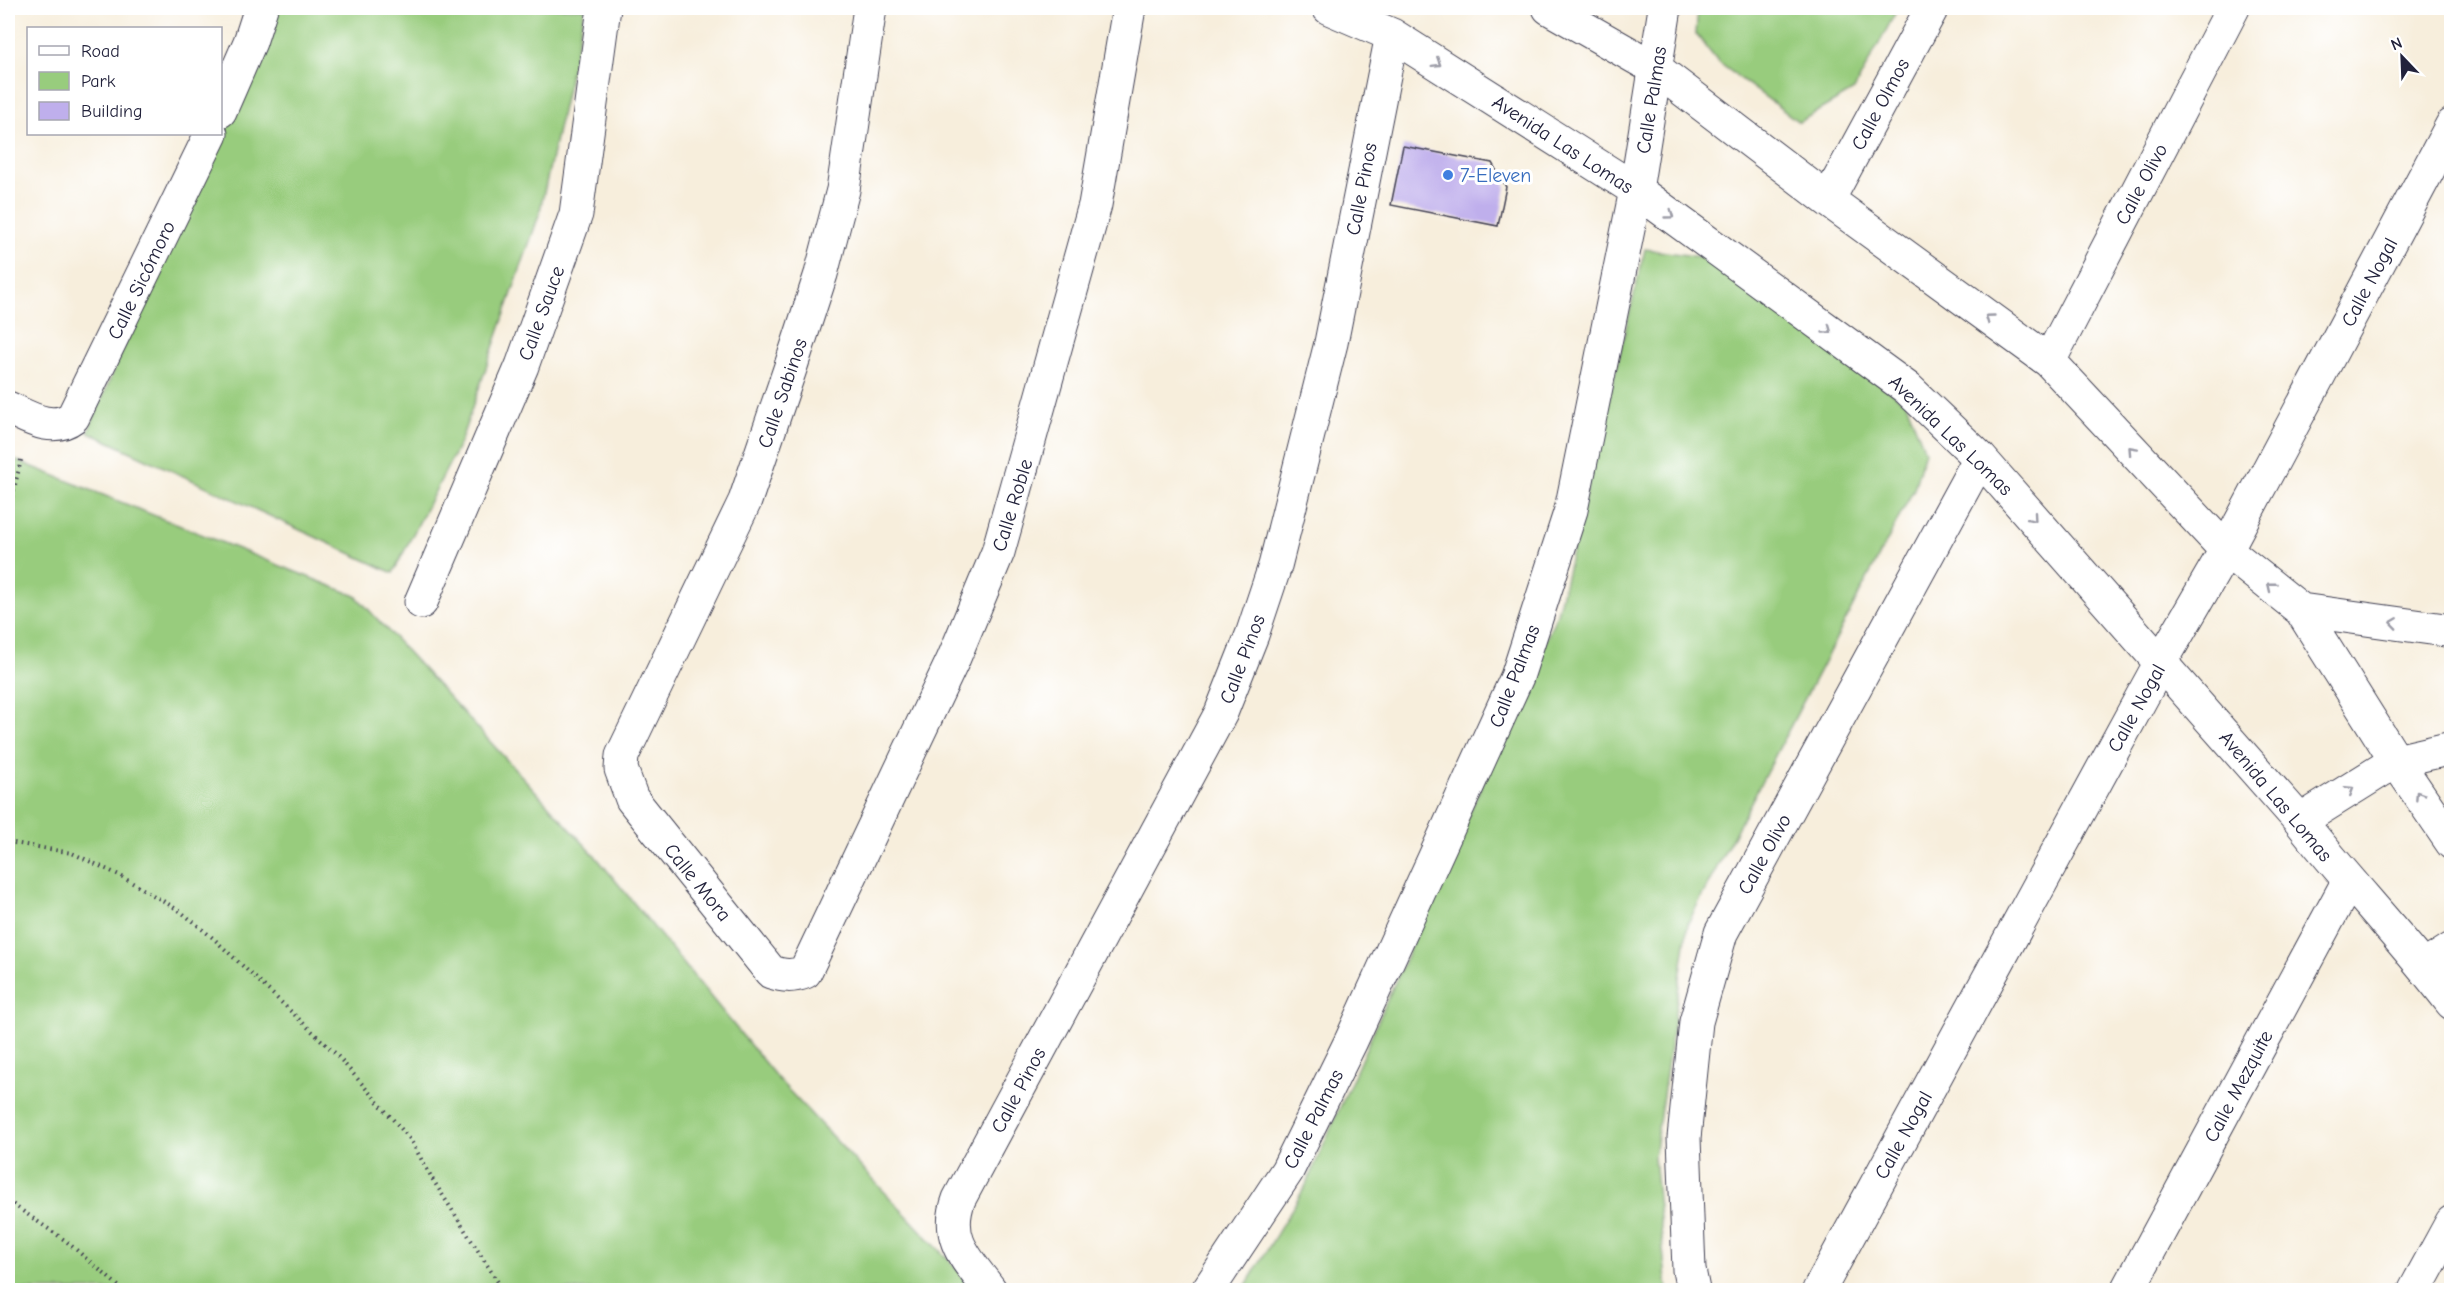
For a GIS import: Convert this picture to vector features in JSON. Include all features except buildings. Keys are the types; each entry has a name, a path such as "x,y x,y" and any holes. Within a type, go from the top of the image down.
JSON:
{"street":[{"path":"222,106 261,8"},
{"name":"Calle Sauce","path":"421,602 522,366 576,214 604,8"},
{"name":"Calle Sabinos","path":"622,756 745,501 790,369 843,190 870,8"},
{"name":"Calle Roble","path":"805,972 953,660 998,552 1095,206 1128,8"},
{"name":"Avenida Las Lomas","path":"1329,8 1392,35 1636,190 1907,388 1980,458 2161,662 2300,822 2348,882 2424,967 2451,1003"},
{"path":"1549,8 1656,69 1828,200 2049,361 2226,550 2301,610 2396,761 2451,843"},
{"name":"Calle Palmas","path":"1208,1290 1287,1171 1351,1041 1518,677 1571,510 1636,190 1665,8"},
{"name":"Calle Olmos","path":"1828,200 1932,8"},
{"name":"Calle Olivo","path":"2049,361 2234,8"},
{"name":"Calle Pinos","path":"990,1290 971,1265 953,1231 953,1216 959,1199 1221,713 1252,635 1275,567 1331,343 1392,35"},
{"name":"Calle Nogal","path":"1819,1290 2161,662 2226,550 2451,125"},
{"name":"Calle Sicómoro","path":"14,410 45,424 66,423 79,407 211,135"},
{"name":"Calle Olivo","path":"1693,1290 1689,1270 1684,1138 1696,1022 1721,933 1980,458"},
{"path":"2301,610 2451,631"},
{"path":"2300,822 2396,761 2451,748"},
{"name":"Calle Mora","path":"622,756 621,769 632,799 771,972 794,976 805,972"},
{"name":"Calle Mezquite","path":"2128,1290 2348,882"},
{"path":"2424,967 2451,949"},
{"path":"2415,1290 2451,1222"}],"path":[{"path":"8,514 21,464 14,410"},
{"path":"8,842 72,854 119,875 180,911 213,938 335,1053 390,1114 410,1139 433,1180 503,1290"},
{"path":"8,1201 66,1241 123,1290"}],"green space":[{"path":"266,8 585,8 539,215 460,443 393,573 88,432 213,135 222,135 222,113"},
{"path":"1698,8 1898,8 1854,90 1799,122 1718,62 1696,34"},
{"path":"1645,249 1708,258 1906,403 1925,451 1914,489 1688,923 1654,1157 1667,1290 1243,1290 1305,1187 1557,614"},
{"path":"8,457 356,596 597,858 778,1079 977,1290 8,1290"}],"place":[{"name":"7-Eleven","path":"1448,175"}]}
